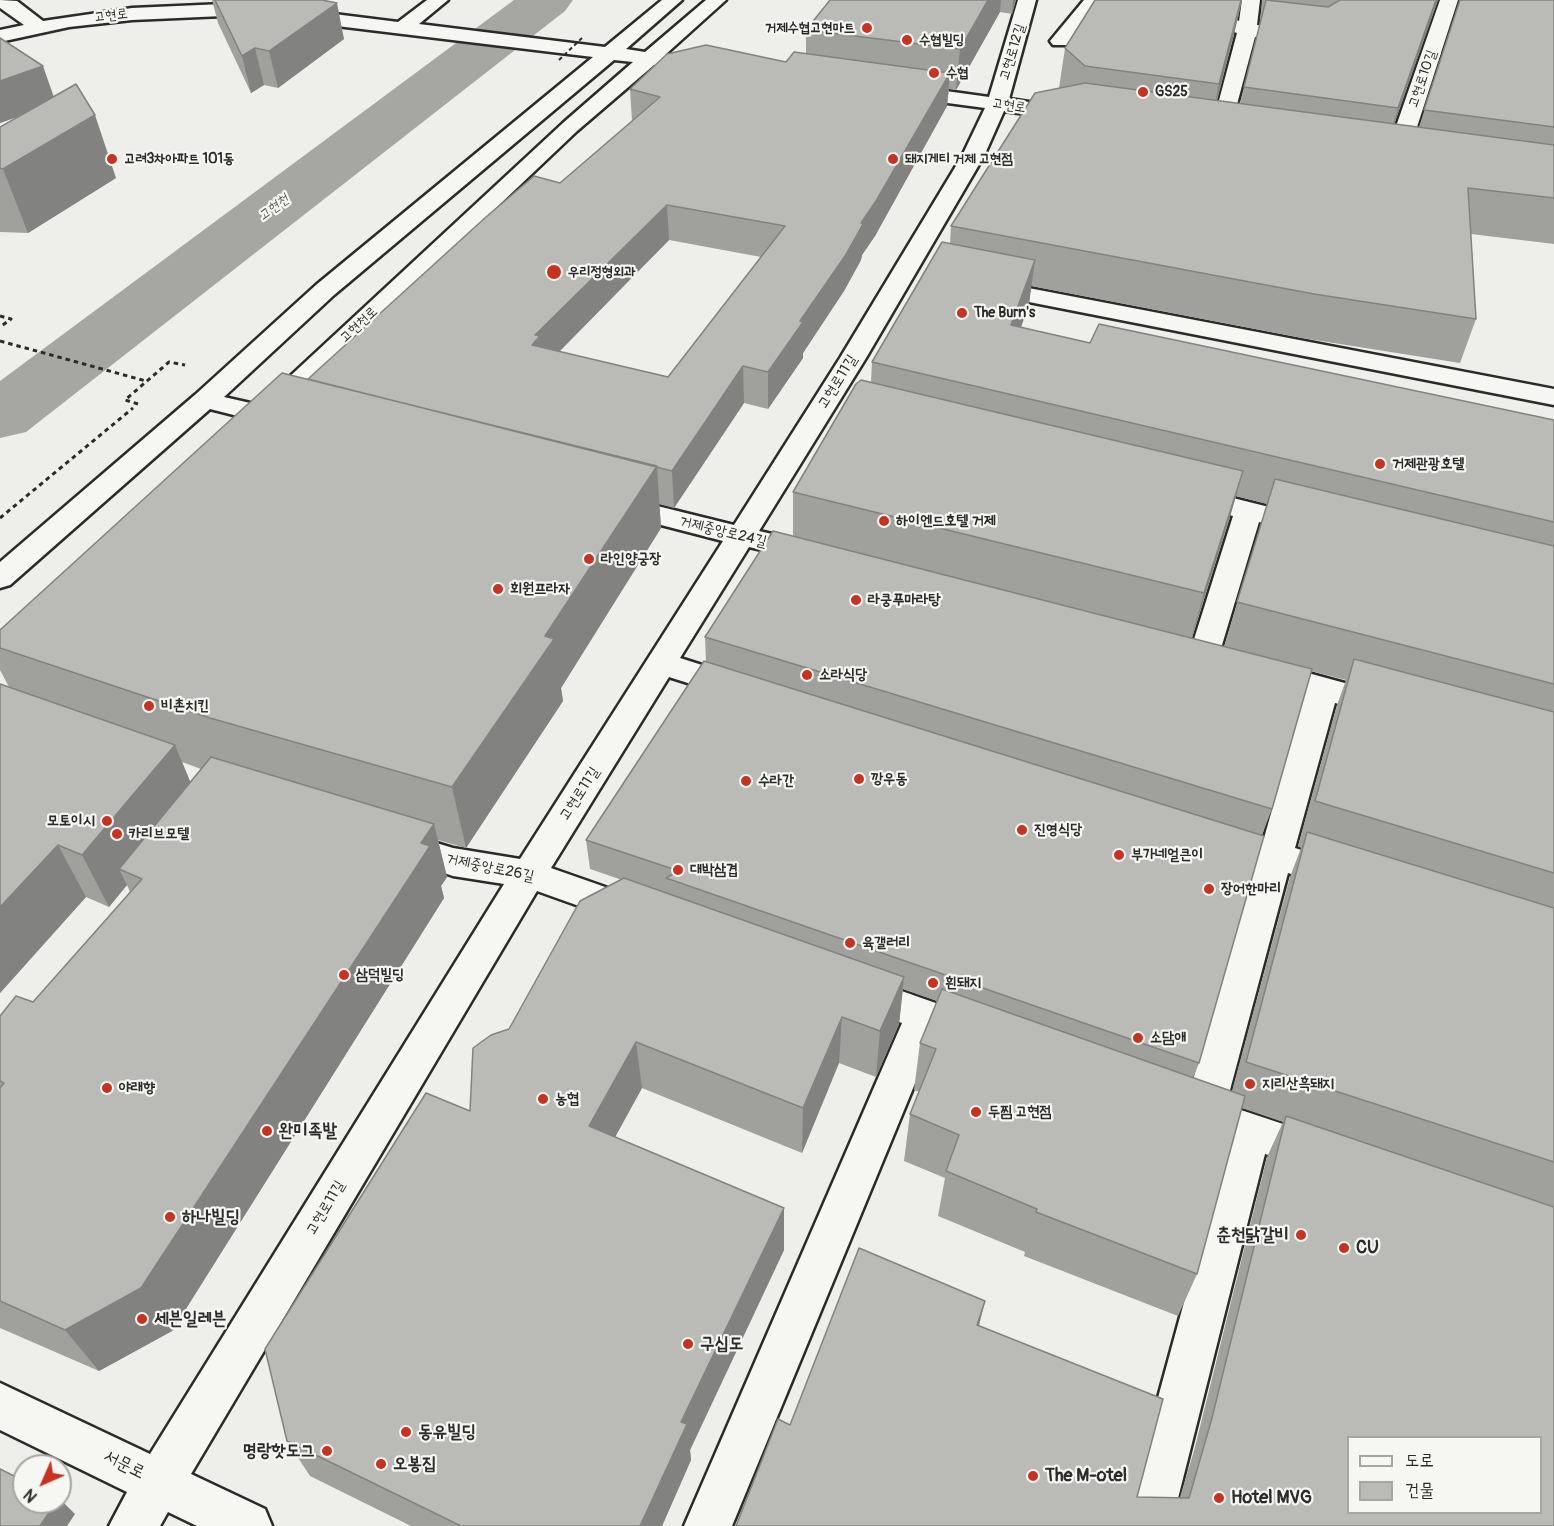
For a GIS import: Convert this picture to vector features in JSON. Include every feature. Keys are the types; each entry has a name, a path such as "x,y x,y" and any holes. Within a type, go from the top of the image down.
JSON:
{"street":[{"path":"114,0 195,9"},
{"path":"403,27 439,0"},
{"path":"0,578 205,400 325,290 606,53 673,0"},
{"name":"고현천로","path":"254,423 570,128 717,0"},
{"name":"고현로12길","path":"997,104 1028,0"},
{"path":"1060,41 1094,0"},
{"path":"1176,0 1174,5 1247,30 1318,39"},
{"path":"1221,134 1247,30 1251,0"},
{"name":"고현로10길","path":"1396,158 1449,0"},
{"path":"0,2 10,5 39,27"},
{"name":"고현로","path":"2,32 121,15 195,9 246,9 606,53"},
{"path":"606,53 728,68"},
{"name":"고현로","path":"888,89 1092,117"},
{"name":"고현로11길","path":"133,1526 529,874 742,536 834,409 916,273 997,104"},
{"path":"1198,131 1244,137"},
{"path":"1373,155 1419,162"},
{"path":"963,282 1554,397"},
{"path":"205,400 254,423 309,426"},
{"path":"1168,491 1328,530"},
{"name":"거제중앙로24길","path":"596,499 788,548"},
{"path":"1248,510 1212,658 1415,713"},
{"path":"663,664 765,696"},
{"path":"1203,1115 1323,688"},
{"path":"1186,828 1366,884"},
{"name":"거제중앙로26길","path":"373,837 453,862 529,874 664,922"},
{"path":"822,979 1002,1043"},
{"path":"708,1526 924,1015"},
{"path":"1159,1099 1352,1165"},
{"path":"1147,1526 1251,1130"},
{"name":"서문로","path":"0,1406 248,1526"}],"path":[{"path":"0,316 11,319 0,327"},
{"path":"0,341 146,381"},
{"path":"138,404 124,400 169,362 185,365"}],"building":[{"path":"215,0 322,0 337,3 269,51 255,48 242,56"},
{"path":"830,0 988,0 960,49 806,30"},
{"path":"1095,0 1241,0 1219,84 1085,66 1065,48"},
{"path":"1266,0 1328,7 1340,0 1436,0 1398,108 1244,87"},
{"path":"1460,0 1554,0 1554,127 1424,110"},
{"path":"0,38 43,66 0,81"},
{"path":"706,45 786,62 794,52 950,73 861,223 863,224 845,256 800,321 803,322 768,372 743,366 672,471 308,379 534,176 560,183 660,97 630,89 667,54","holes":["667,205 785,226 668,377 532,345 540,336 535,335"]},
{"path":"1085,83 1554,145 1554,198 1468,188 1476,319 1314,294 951,226 1035,93"},
{"path":"76,84 95,115 3,169 0,168 0,127"},
{"path":"942,242 1035,260 1011,325 1090,343 1099,324 1554,420 1554,522 872,362"},
{"path":"282,373 657,466 545,636 554,639 452,787 210,718 0,648 0,630"},
{"path":"861,380 1243,471 1204,593 793,492 856,384"},
{"path":"1275,479 1554,546 1554,684 1237,602"},
{"path":"773,531 1312,669 1272,809 705,637"},
{"path":"1354,659 1554,712 1554,873 1315,801"},
{"path":"704,661 1264,836 1199,1063 666,878 679,871 586,840"},
{"path":"0,684 175,745 82,855 58,845 0,907"},
{"path":"211,757 434,824 421,843 430,846 141,1288 65,1330 0,1301 0,1088 4,1083 0,1081 0,1016 16,996 33,1002 142,879 119,869"},
{"path":"1307,832 1554,908 1554,1162 1246,1062"},
{"path":"624,878 904,977 880,1031 842,1017 803,1108 636,1042 589,1126 784,1208 681,1422 687,1424 640,1526 461,1526 287,1441 265,1349 426,1093 470,1111 473,1048 491,1035 509,1029 580,901"},
{"path":"942,989 1245,1096 1197,1274 1036,1212 1037,1209 946,1171 959,1135 910,1114 936,1049 920,1043"},
{"path":"1286,1116 1554,1207 1554,1526 736,1526 778,1419 790,1425 859,1248 985,1301 977,1325 1163,1399 1137,1497 1189,1498 1212,1418"},
{"path":"0,1469 12,1475 12,1514 48,1514 40,1526 0,1526"}],"waterway":[{"name":"고현천","path":"0,416 547,0"}],"place":[{"name":"거제수협고현마트","path":"867,28"},
{"name":"수협빌딩","path":"907,40"},
{"name":"수협","path":"934,73"},
{"name":"GS25","path":"1143,92"},
{"name":"고려3차아파트 101동","path":"112,159"},
{"name":"돼지게티 거제 고현점","path":"893,159"},
{"name":"우리정형외과","path":"554,272"},
{"name":"The Burn's","path":"962,313"},
{"name":"거제관광호텔","path":"1380,464"},
{"name":"하이엔드호텔 거제","path":"884,521"},
{"name":"라인양궁장","path":"589,559"},
{"name":"회원프라자","path":"498,589"},
{"name":"라쿵푸마라탕","path":"856,600"},
{"name":"소라식당","path":"807,675"},
{"name":"비촌치킨","path":"149,706"},
{"name":"깡우동","path":"859,779"},
{"name":"수라간","path":"746,781"},
{"name":"모토이시","path":"107,821"},
{"name":"진영식당","path":"1022,830"},
{"name":"카리브모텔","path":"117,834"},
{"name":"부가네얼큰이","path":"1119,855"},
{"name":"대박삼겹","path":"678,870"},
{"name":"장어한마리","path":"1209,889"},
{"name":"육갤러리","path":"850,943"},
{"name":"삼덕빌딩","path":"344,975"},
{"name":"흰돼지","path":"933,983"},
{"name":"소담애","path":"1138,1038"},
{"name":"지리산흑돼지","path":"1250,1084"},
{"name":"야래향","path":"107,1088"},
{"name":"농협","path":"543,1099"},
{"name":"두찜 고현점","path":"976,1112"},
{"name":"완미족발","path":"267,1131"},
{"name":"하나빌딩","path":"170,1217"},
{"name":"춘천닭갈비","path":"1301,1235"},
{"name":"CU","path":"1344,1248"},
{"name":"세븐일레븐","path":"142,1319"},
{"name":"구십도","path":"688,1344"},
{"name":"동유빌딩","path":"406,1432"},
{"name":"명랑핫도그","path":"327,1451"},
{"name":"오봉집","path":"381,1464"},
{"name":"The M-otel","path":"1033,1476"},
{"name":"Hotel MVG","path":"1219,1498"}]}
